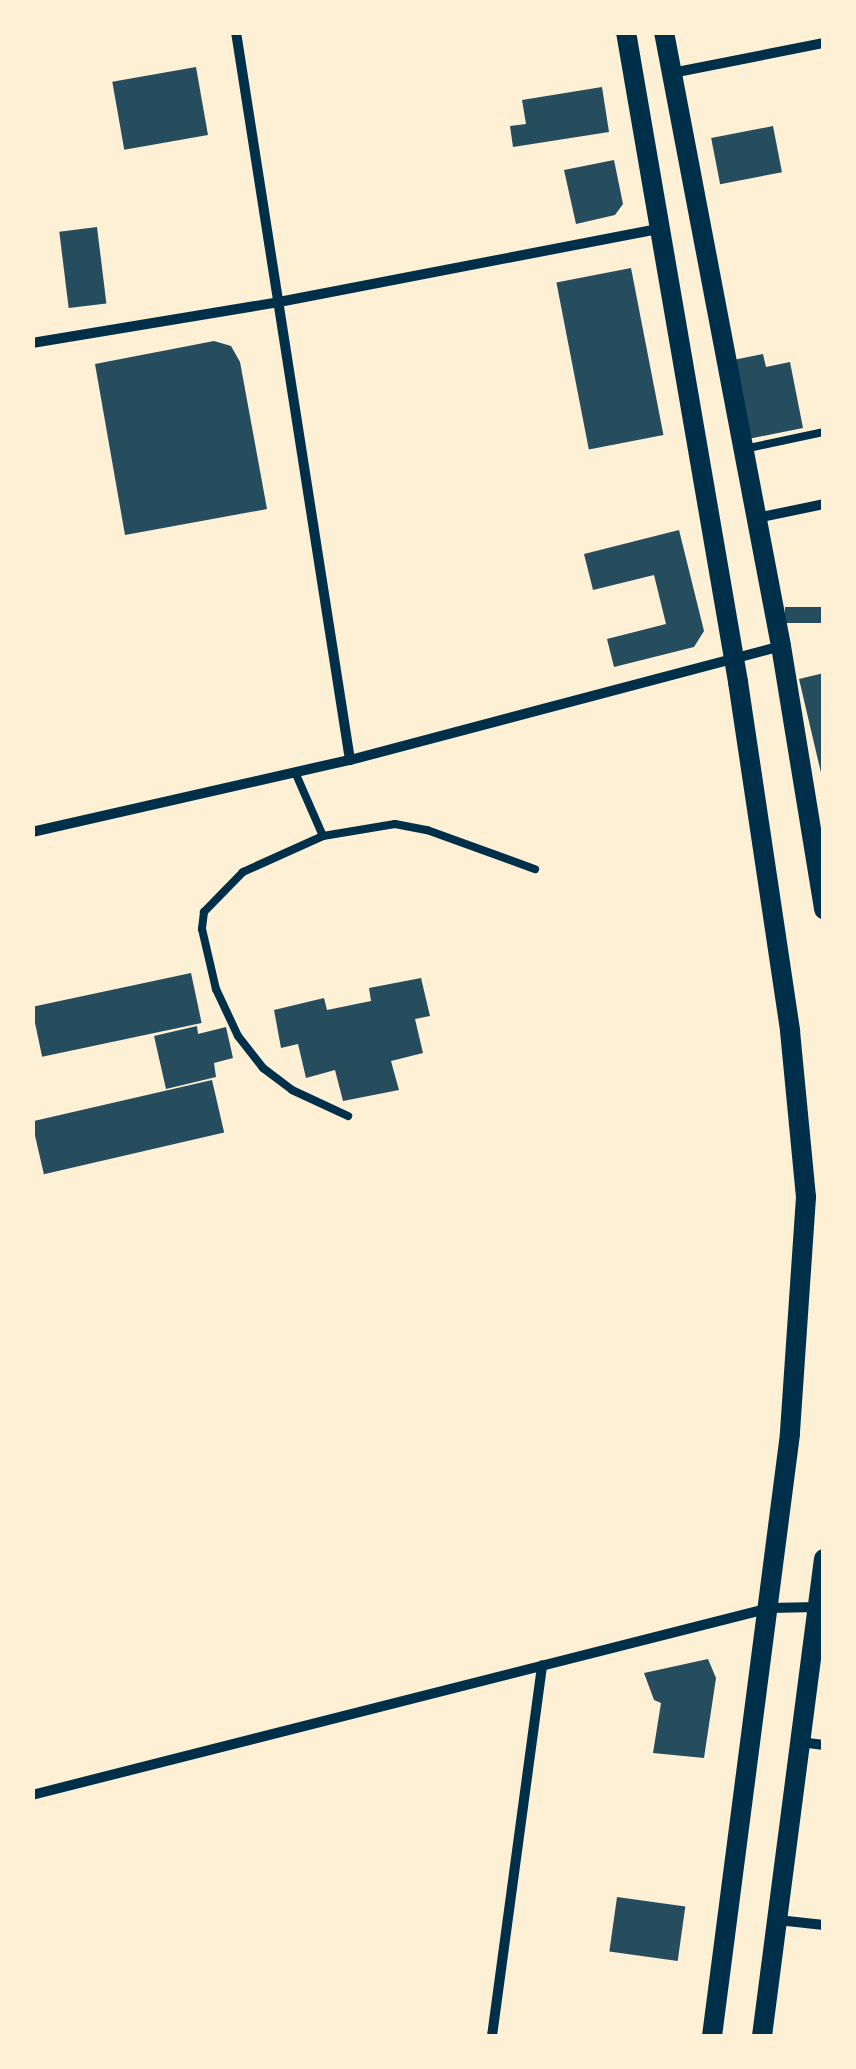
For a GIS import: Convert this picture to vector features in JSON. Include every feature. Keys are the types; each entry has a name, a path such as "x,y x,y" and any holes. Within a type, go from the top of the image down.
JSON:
{"main road":[{"path":"626,32 734,660 790,1031 806,1197 790,1434 712,2036"},
{"path":"664,32 781,646 824,910"},
{"path":"762,2036 824,1559"}],"street":[{"path":"236,32 350,760"},
{"path":"672,73 824,43"},
{"path":"32,343 279,302 658,229"},
{"path":"756,518 824,504"},
{"path":"32,832 350,760 781,646"},
{"path":"32,1795 770,1608 817,1607"},
{"path":"492,2036 542,1665"},
{"path":"800,1742 824,1744"},
{"path":"777,1920 824,1925"}],"lane":[{"path":"744,449 824,432"},
{"path":"295,772 323,836"},
{"path":"348,1116 292,1090 238,1036 216,989 202,929 204,912 243,872 323,836 395,824 427,830 534,869"}],"building":[{"path":"196,67 208,135 124,150 112,82"},
{"path":"602,87 609,132 513,147 510,126 526,124 522,100"},
{"path":"773,126 782,172 720,184 711,138"},
{"path":"614,160 623,204 615,215 576,224 564,170"},
{"path":"97,227 106,303 69,308 59,232"},
{"path":"631,268 663,435 589,449 556,283"},
{"path":"214,341 231,346 240,362 267,509 125,535 95,364"},
{"path":"763,354 766,367 790,362 803,428 748,439 733,360"},
{"path":"679,530 704,631 694,647 614,667 607,639 666,624 654,575 593,590 584,554"},
{"path":"785,607 824,607 824,623 785,623"},
{"path":"824,673 824,777 822,777 799,679"},
{"path":"191,973 202,1023 42,1057 32,1007"},
{"path":"421,978 430,1016 415,1019 423,1053 391,1061 399,1090 343,1101 335,1070 306,1078 298,1044 281,1048 274,1010 324,998 327,1010 371,1001 369,988"},
{"path":"197,1026 198,1034 226,1027 233,1058 214,1063 216,1077 166,1089 154,1036"},
{"path":"212,1080 224,1133 44,1174 32,1122"},
{"path":"708,1659 716,1678 704,1758 653,1753 661,1703 654,1700 644,1673"},
{"path":"617,1897 685,1907 678,1961 609,1951"}]}
